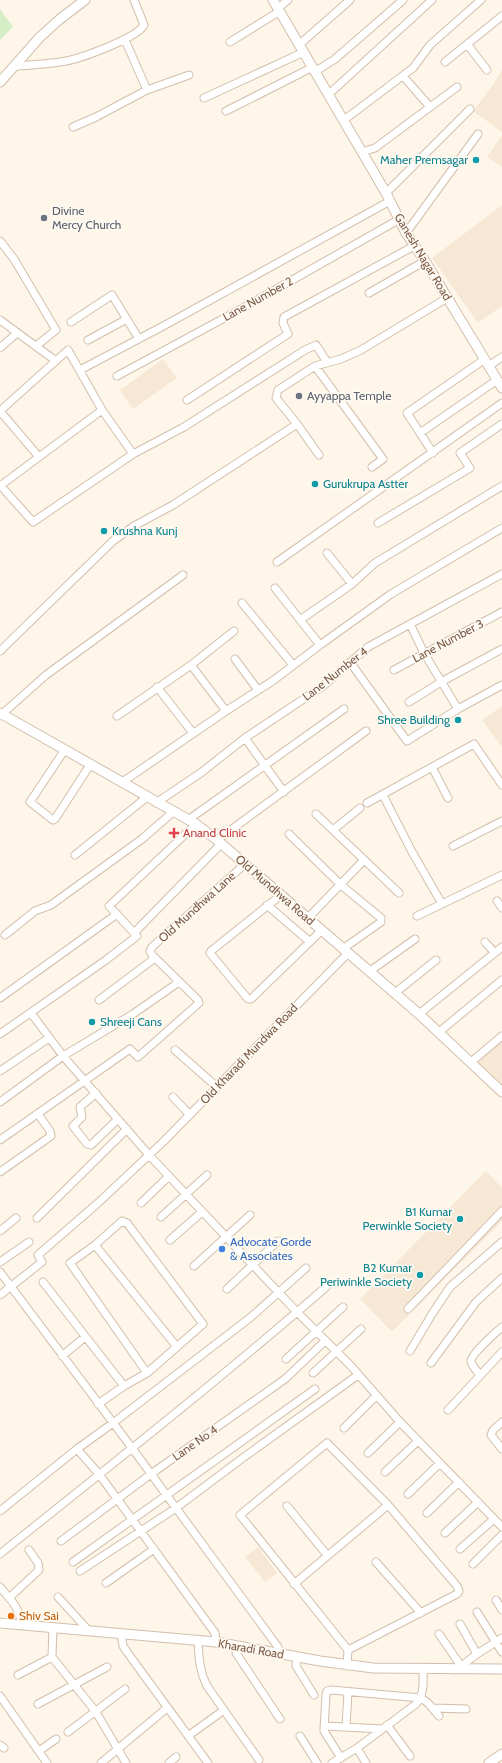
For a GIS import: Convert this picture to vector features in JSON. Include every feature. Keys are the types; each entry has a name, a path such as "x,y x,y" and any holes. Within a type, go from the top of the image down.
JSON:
{"street":[{"path":"0,82 55,24 85,0"},
{"path":"16,66 67,61 125,40 142,30 144,25 134,0"},
{"path":"230,42 277,6 288,0"},
{"path":"204,98 302,48 350,0"},
{"path":"226,111 335,59 403,0"},
{"path":"329,94 432,0"},
{"path":"344,120 414,68 430,46 481,0"},
{"name":"Ganesh Nagar Road","path":"277,6 388,197 398,220 425,261 500,384"},
{"path":"445,62 502,16"},
{"path":"125,40 147,90"},
{"path":"467,44 487,70"},
{"path":"73,126 96,117 147,90 189,75"},
{"path":"403,76 430,107"},
{"path":"362,152 375,148 457,87"},
{"path":"80,370 139,339 388,197 470,109"},
{"path":"406,233 478,134"},
{"name":"Lane Number 2","path":"117,376 243,308 398,220"},
{"path":"1,244 14,259 56,330 36,346"},
{"path":"187,400 288,334 283,323 284,317 414,246"},
{"path":"369,293 425,261"},
{"path":"71,322 112,295 139,339"},
{"path":"319,455 297,424 278,401 276,393 290,381 315,366 341,359 361,350 448,298"},
{"path":"88,340 127,319"},
{"path":"0,320 56,361"},
{"path":"0,348 17,333"},
{"path":"102,410 0,485 33,522 132,454 184,427 305,350 316,346 327,362"},
{"path":"39,457 0,411 68,350 102,410 132,454"},
{"path":"433,452 407,413 487,363 502,357"},
{"path":"315,366 383,459 372,467"},
{"path":"420,433 500,384"},
{"path":"277,562 502,403"},
{"path":"0,651 113,541 134,526 173,505 297,424"},
{"path":"378,523 470,468 460,453 502,424"},
{"path":"300,620 352,584 375,563 502,486"},
{"path":"121,783 258,690 391,594 502,528"},
{"path":"327,553 352,584"},
{"name":"Lane Number 4","path":"156,803 202,772 245,738 323,686 368,647 502,574"},
{"path":"1,714 46,675 183,575"},
{"path":"275,588 320,645"},
{"path":"242,603 293,665"},
{"name":"Lane Number 3","path":"394,670 502,612"},
{"path":"410,624 424,653 458,709"},
{"path":"117,716 191,665 234,631"},
{"path":"409,702 502,649"},
{"path":"235,660 258,690"},
{"path":"350,662 407,742 458,709 502,685"},
{"path":"191,665 226,711"},
{"path":"157,687 193,733"},
{"path":"0,1034 106,960 137,936 109,906 192,822 265,765 344,709"},
{"name":"Old Mundhwa Road","path":"1,714 192,822 219,842 419,1014 502,1092"},
{"path":"134,933 219,842 366,731"},
{"path":"245,738 284,792"},
{"path":"367,803 474,744 502,785"},
{"path":"64,751 30,802 53,820 56,819 90,765"},
{"path":"432,767 448,798"},
{"path":"383,795 411,850 442,904"},
{"path":"75,855 147,797"},
{"path":"333,830 360,808"},
{"path":"5,934 35,911 51,905 142,839 173,812"},
{"path":"316,814 399,893"},
{"path":"453,846 502,821"},
{"path":"289,834 341,885"},
{"path":"308,918 364,860"},
{"name":"Old Mundhwa Lane","path":"155,958 150,951 152,947 245,864"},
{"path":"417,916 502,875"},
{"name":"Old Kharadi Mundwa Road","path":"11,1287 42,1262 38,1255 98,1203 190,1115 346,950 381,920 341,885"},
{"path":"281,895 210,953 248,999 251,999 322,930"},
{"path":"497,901 502,908"},
{"path":"267,905 310,942"},
{"path":"0,998 116,914"},
{"path":"370,971 415,939"},
{"path":"485,942 494,952"},
{"path":"419,1014 502,947"},
{"path":"0,1140 130,1049 138,1057 199,1003 198,1000 155,958 99,1000"},
{"path":"395,993 436,960"},
{"path":"439,1032 502,980"},
{"path":"0,1102 63,1056 133,1014 179,982"},
{"path":"30,1013 63,1056 149,1155 296,1312 358,1375 418,1441 502,1527"},
{"path":"470,1062 502,1036"},
{"path":"0,1071 49,1038"},
{"path":"175,1050 217,1087"},
{"path":"96,1093 80,1107 82,1117 73,1126 87,1144 91,1145 118,1119"},
{"path":"173,1097 190,1115"},
{"path":"0,1172 51,1136 50,1131 38,1114"},
{"path":"37,1218 127,1129"},
{"path":"161,1218 207,1175"},
{"path":"141,1203 169,1176"},
{"path":"408,1309 502,1211"},
{"path":"170,1240 202,1212"},
{"path":"194,1266 250,1215"},
{"path":"0,1231 16,1218"},
{"path":"98,1404 147,1372 203,1324 127,1223 122,1221 95,1245 70,1263 147,1372"},
{"path":"227,1289 278,1241"},
{"path":"0,1262 29,1242"},
{"path":"410,1351 432,1314 450,1288 502,1242"},
{"path":"95,1245 177,1347"},
{"path":"0,1510 77,1449 251,1317 306,1268"},
{"path":"0,1272 166,1494 278,1647 280,1654"},
{"path":"432,1363 476,1302 502,1278"},
{"path":"43,1282 85,1338 124,1386"},
{"path":"0,1295 11,1287"},
{"path":"0,1554 265,1340 326,1287"},
{"path":"286,1359 343,1307"},
{"path":"480,1375 471,1363 471,1360 477,1351 502,1327"},
{"path":"313,1373 361,1329"},
{"path":"62,1356 85,1338"},
{"name":"Lane No 4","path":"61,1541 151,1474 285,1379 326,1341"},
{"path":"448,1410 502,1352"},
{"path":"80,1571 142,1532 358,1375"},
{"path":"73,1562 166,1494 315,1389"},
{"path":"344,1428 376,1396"},
{"path":"368,1453 400,1422"},
{"path":"502,1422 493,1430 491,1435 502,1450"},
{"path":"385,1472 418,1441"},
{"path":"347,1666 348,1650 240,1515 327,1443 388,1505 457,1586 459,1591 457,1594 348,1650"},
{"path":"77,1449 100,1474 154,1548 215,1633 216,1642"},
{"path":"408,1494 440,1463"},
{"path":"427,1513 459,1482"},
{"path":"445,1533 478,1502"},
{"path":"294,1584 327,1555 356,1534 388,1505"},
{"path":"287,1506 327,1555"},
{"path":"460,1549 494,1519"},
{"path":"473,1564 502,1535"},
{"path":"106,1583 154,1548"},
{"path":"9,1598 39,1570 38,1563 29,1550"},
{"path":"376,1562 421,1613"},
{"path":"0,1587 19,1610 21,1625"},
{"path":"58,1597 88,1630"},
{"path":"496,1600 502,1610"},
{"path":"477,1612 499,1640 502,1652"},
{"name":"Kharadi Road","path":"0,1623 216,1642 347,1666 423,1669 502,1669"},
{"path":"460,1624 478,1654"},
{"path":"53,1628 52,1657 96,1712 126,1763"},
{"path":"121,1633 123,1646 127,1652 208,1763"},
{"path":"439,1634 458,1668 499,1640"},
{"path":"198,1640 200,1670 207,1686 259,1760"},
{"path":"237,1646 236,1653 280,1719"},
{"path":"18,1674 52,1657"},
{"path":"297,1657 296,1666 314,1695"},
{"path":"38,1704 108,1667"},
{"path":"332,1763 357,1748 413,1706 421,1698 423,1691 423,1669"},
{"path":"68,1732 125,1690"},
{"path":"341,1758 324,1730 327,1691 421,1698 428,1702 439,1716"},
{"path":"346,1727 348,1692"},
{"path":"0,1696 47,1763"},
{"path":"101,1763 117,1748 167,1708"},
{"path":"433,1708 466,1709"},
{"path":"188,1736 224,1710"},
{"path":"324,1730 326,1726 385,1727 410,1756"},
{"path":"300,1736 317,1763"},
{"path":"39,1751 56,1739"},
{"path":"357,1748 366,1763"},
{"path":"489,1763 502,1754"},
{"path":"169,1763 176,1757"}],"shaded area":[{"path":"502,70 502,132 473,111 493,85"},
{"path":"502,135 502,167 487,157"},
{"path":"502,205 502,306 478,323 432,258"},
{"path":"163,359 177,378 133,409 120,390"},
{"path":"502,706 502,747 482,720"},
{"path":"502,1036 502,1090 470,1063"},
{"path":"486,1171 502,1188 502,1221 392,1332 360,1299"},
{"path":"258,1547 277,1573 265,1582 245,1557"}],"green space":[{"path":"0,9 13,27 0,40"}],"place":[{"name":"Maher Premsagar","path":"476,160"},
{"name":"Divine Mercy Church","path":"44,218"},
{"name":"Ayyappa Temple","path":"299,396"},
{"name":"Gurukrupa Astter","path":"315,484"},
{"name":"Krushna Kunj","path":"104,531"},
{"name":"Shree Building","path":"458,720"},
{"name":"Anand Clinic","path":"174,833"},
{"name":"Shreeji Cans","path":"92,1022"},
{"name":"B1 Kumar Perwinkle Society","path":"460,1219"},
{"name":"Advocate Gorde & Associates","path":"222,1249"},
{"name":"B2 Kumar Periwinkle Society","path":"420,1275"},
{"name":"Shiv Sai","path":"11,1616"}]}
